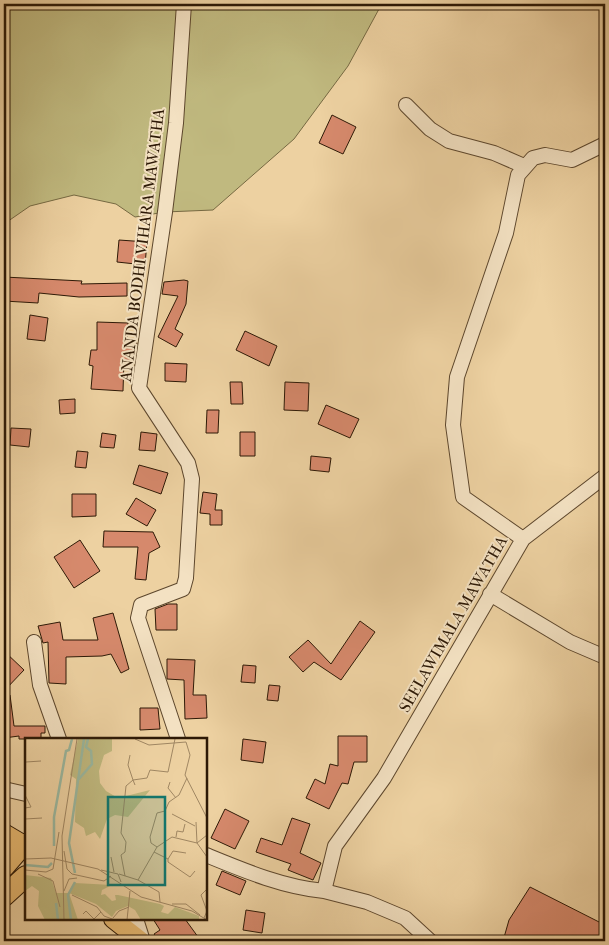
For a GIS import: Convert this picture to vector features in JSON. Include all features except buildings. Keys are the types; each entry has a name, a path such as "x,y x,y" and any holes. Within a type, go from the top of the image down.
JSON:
{"highway":[{"path":"4,867 25,845"},
{"path":"4,896 25,877"}],"main road":[{"path":"4,833 25,845"},
{"path":"114,920 142,941"}],"street":[{"name":"ANANDA BODHI VIHARA MAWATHA","path":"178,738 138,618 141,605 183,589 186,578 192,479 188,463 139,388 175,133 184,4"},
{"path":"406,105 430,129 449,140 528,162 545,156 572,160 605,144"},
{"name":"SEELAWIMALA MAWATHA","path":"324,891 335,846 384,778 523,539 463,497 453,425 457,377 506,234 518,175 528,162"},
{"path":"523,539 605,476"},
{"path":"490,594 570,642 605,657"},
{"path":"34,642 40,685 59,738"},
{"path":"4,789 25,794"},
{"path":"208,856 262,878 367,902 405,918 430,941"},
{"path":"136,920 142,941"}],"shaded area":[{"path":"4,4 96,4 109,8 139,4 384,4 379,9 348,66 294,139 213,210 165,212 135,217 116,204 74,195 30,206 4,224"}]}
